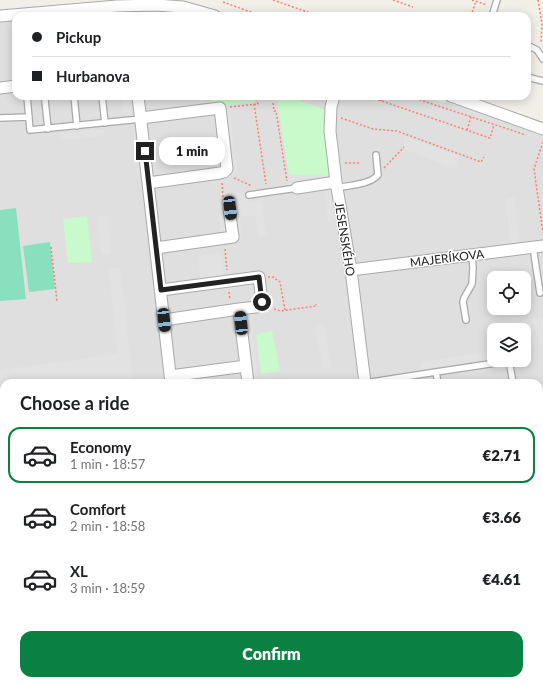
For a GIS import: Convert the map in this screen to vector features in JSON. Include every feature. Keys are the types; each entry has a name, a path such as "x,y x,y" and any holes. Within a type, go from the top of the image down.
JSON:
{"street":[{"path":"106,12 132,11 156,5 183,7 201,12"},
{"path":"0,16 12,16"},
{"path":"0,88 12,86"},
{"path":"139,100 171,379 246,366"},
{"name":"JESENSKÉHO","path":"333,100 330,114 333,160 364,379"},
{"path":"472,100 541,134"},
{"path":"141,119 220,108 224,171 148,183"},
{"path":"293,188 337,185"},
{"path":"156,248 233,237 230,208"},
{"name":"MAJERÍKOVA","path":"350,270 538,247"},
{"path":"161,290 259,277 263,304 164,320"},
{"path":"239,309 248,379"}],"lane":[{"path":"493,12 497,0"},
{"path":"531,47 537,50 543,59"},
{"path":"531,78 543,82"},
{"path":"27,100 30,130 141,119"},
{"path":"45,100 48,129"},
{"path":"74,100 76,126"},
{"path":"102,100 105,123"},
{"path":"0,118 29,117"},
{"path":"337,185 367,182 375,178 378,173 376,155"},
{"path":"249,195 293,188"},
{"path":"538,247 540,293"},
{"path":"466,320 463,302 472,284 472,255"},
{"path":"391,379 487,364"},
{"path":"510,367 512,379"},
{"path":"436,372 437,379"},
{"path":"543,524 543,529"}],"path":[{"path":"273,0 308,12"},
{"path":"393,0 413,7"},
{"path":"472,0 494,8"},
{"path":"472,12 476,1"},
{"path":"537,50 541,43 542,24 538,1"},
{"path":"223,2 251,12"},
{"path":"220,108 258,104 256,100"},
{"path":"421,100 528,135"},
{"path":"381,101 490,138 494,125"},
{"path":"273,103 293,188"},
{"path":"230,208 224,202 224,171 239,181 268,191 254,104"},
{"path":"330,114 373,129 397,131 481,162 484,157"},
{"path":"466,130 471,117"},
{"path":"541,134 543,141 534,169 543,233"},
{"path":"378,173 404,147"},
{"path":"333,160 347,164 360,162"},
{"path":"51,248 57,301"},
{"path":"259,277 273,277 280,282 285,310"},
{"path":"263,304 281,311 316,306 316,304"}],"shaded area":[{"path":"125,10 152,12 106,12"},
{"path":"12,22 12,100 436,100 445,103 446,100 460,100 543,125 543,379 0,379 0,23"},
{"path":"122,100 130,100 132,115 124,116"},
{"path":"229,109 238,172 231,174 222,110"},
{"path":"104,129 105,136 60,140 59,133"},
{"path":"404,136 459,156 455,169 404,149"},
{"path":"332,174 333,180 290,187 289,175 328,176"},
{"path":"333,186 338,220 328,222 325,188"},
{"path":"247,191 249,202 261,201 267,235 258,236 255,215 240,217 237,193"},
{"path":"514,197 519,244 510,244 506,199"},
{"path":"238,207 243,238 234,239 221,236 218,214 231,213 231,208"},
{"path":"107,215 111,253 101,255 98,216"},
{"path":"220,253 224,278 201,282 198,256"},
{"path":"120,267 133,379 0,379 0,370 117,354 119,364 109,269"},
{"path":"251,311 258,379 251,379 244,312"},
{"path":"543,317 543,344 531,346 531,323 503,323"},
{"path":"323,324 332,367 323,369 315,326"},
{"path":"487,352 487,360 421,369 421,362"}],"green space":[{"path":"210,100 255,100 255,102 213,107"},
{"path":"298,100 323,109 327,113 332,174 328,176 289,175 277,101"},
{"path":"16,208 26,299 0,301 0,210"},
{"path":"87,216 92,262 68,263 63,219"},
{"path":"50,242 55,289 29,292 23,246"},
{"path":"272,331 280,371 261,374 256,334"}],"route":[{"path":"145,151 161,290 259,277 262,302"}]}
